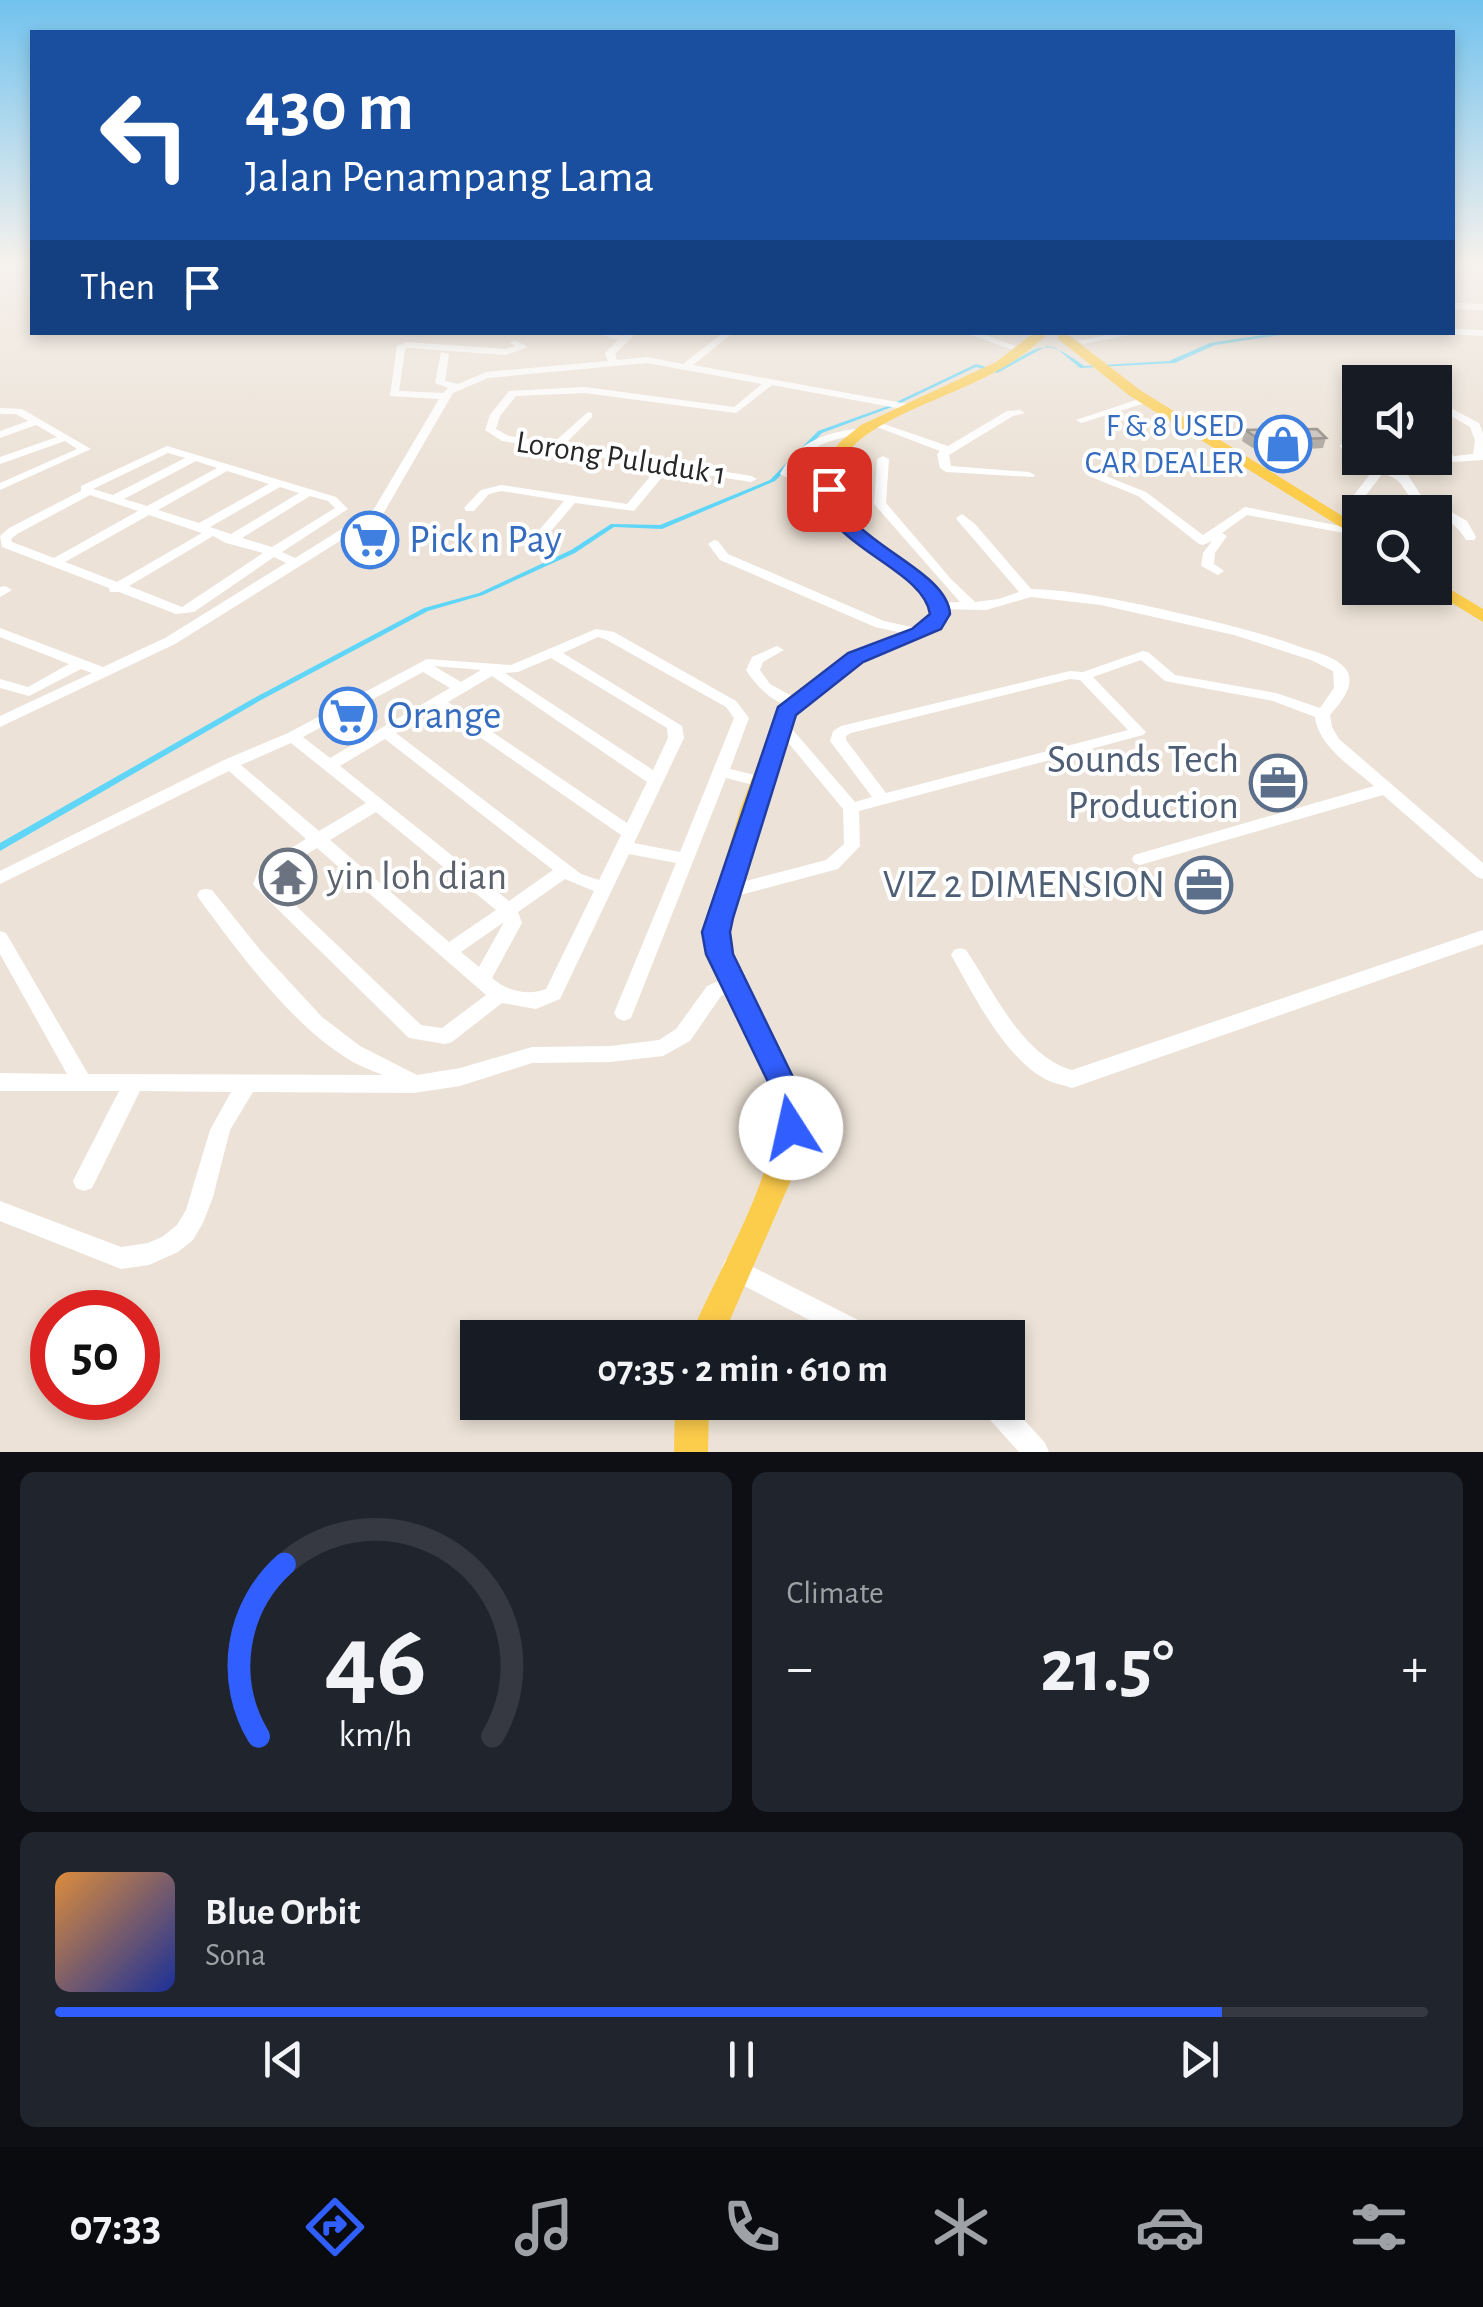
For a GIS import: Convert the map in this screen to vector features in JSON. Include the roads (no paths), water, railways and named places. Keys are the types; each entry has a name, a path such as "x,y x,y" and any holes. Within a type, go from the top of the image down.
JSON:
{"main road":[{"path":"713,1320 732,1268 778,1176 791,1128 792,1106 755,1020 720,954 716,932 761,782 781,725 794,703 856,657 920,633 938,620 940,606 888,555 844,524 830,499 839,452 870,428 908,407 1024,349 1062,337 1342,515"},
{"path":"1103,364 1145,400 1342,516"},
{"path":"1452,582 1483,603"},
{"path":"1452,596 1483,617"},
{"path":"691,1452 692,1420"}],"street":[{"path":"1455,332 1483,333"},
{"path":"686,366 726,335"},
{"path":"976,335 1024,349"},
{"path":"1062,337 1094,335"},
{"path":"613,362 610,353 628,336"},
{"path":"516,344 522,350 406,345 400,348 394,394 451,391 480,376 647,360 908,407"},
{"path":"444,354 440,383 451,391"},
{"path":"576,367 584,390 727,410 742,408 771,381"},
{"name":"Lorong Puluduk 1","path":"584,390 513,393 490,430 499,437 751,479"},
{"path":"0,722 187,631 379,511 451,391"},
{"path":"1081,420 1145,400"},
{"path":"0,411 18,412 86,451 0,487"},
{"path":"1020,412 1010,414 943,454 947,469 1029,475"},
{"path":"1452,412 1475,425 1480,440 1480,457 1452,458"},
{"path":"556,447 588,416"},
{"path":"0,435 35,422"},
{"path":"800,480 786,474 800,454 832,435 870,428 948,450"},
{"path":"0,460 64,438"},
{"path":"88,491 87,485 162,449 309,492 340,503 342,508 273,552 188,609 174,611 6,544 5,538 88,491 230,540 273,552 299,560"},
{"path":"114,499 194,458"},
{"path":"883,460 880,504 908,533 940,580 971,606"},
{"path":"470,508 485,492 500,488 634,506 666,465"},
{"path":"55,563 226,467"},
{"path":"1093,474 1142,494 1203,542 1245,511 1342,524"},
{"path":"1397,475 1404,478 1416,496 1463,524 1470,537"},
{"path":"115,589 280,483"},
{"path":"230,540 309,492"},
{"path":"541,535 572,499"},
{"path":"1218,570 1208,566 1209,553 1240,514"},
{"path":"962,518 982,535 1026,593"},
{"path":"714,544 724,556 818,598 880,624 920,633"},
{"path":"940,606 1002,603 1026,593 1080,597 1249,636 1324,660 1339,669 1344,678 1334,702 1322,714"},
{"path":"0,632 102,672"},
{"path":"0,878 293,736 423,666 440,662 513,670 596,633 609,635 731,704 742,718 624,1013"},
{"path":"777,650 757,660 753,670 765,687 794,703"},
{"path":"230,764 499,995 536,1001 553,994 676,738 674,726 555,654"},
{"path":"884,800 838,741 838,734 846,729 1070,675 1084,676 1143,655 1170,678 1276,697 1322,714"},
{"path":"0,683 28,692 80,663"},
{"path":"423,666 462,689"},
{"path":"328,766 492,670"},
{"path":"492,670 656,780"},
{"path":"851,808 1138,732 1084,676"},
{"path":"440,702 627,840 687,860"},
{"path":"1322,714 1333,742 1483,873"},
{"path":"732,881 813,871 845,856 852,846 851,808 781,725"},
{"path":"386,733 565,870 583,882 604,888"},
{"path":"293,736 508,910 513,923 482,979"},
{"path":"774,748 796,751 813,759"},
{"path":"722,772 761,782"},
{"path":"1140,859 1384,789"},
{"path":"375,805 266,871 262,884 416,1032 444,1036 499,995"},
{"path":"449,951 565,870"},
{"path":"206,895 230,929 320,1025 354,1053 401,1072 414,1084"},
{"path":"960,955 1019,1046 1051,1074 1072,1079 1483,937"},
{"path":"0,938 82,1082"},
{"path":"0,1082 414,1084 460,1077 532,1055 610,1054 664,1048 683,1035 712,993 733,982"},
{"path":"0,1211 121,1258 142,1257 165,1249 196,1220 221,1128 248,1083"},
{"path":"84,1181 133,1085"},
{"path":"732,1268 835,1320"},
{"path":"1007,1420 1036,1452"}],"water":[{"path":"1281,335 1215,345 1175,363 1080,368 1058,350 1084,366 1169,361 1210,343"},
{"path":"1044,348 997,373 976,367 892,407 822,433 775,481 662,529 614,527 575,553 483,595 428,611 261,700 0,851 0,843 256,697 424,608 479,593 571,550 611,524 660,525 770,480 818,431 888,406 976,364 997,370"}],"place":[{"name":"F & 8 USED CAR DEALER","path":"1283,444"},
{"name":"Pick n Pay","path":"370,540"},
{"name":"Orange","path":"348,716"},
{"name":"Sounds Tech Production","path":"1278,783"},
{"name":"yin loh dian","path":"288,877"},
{"name":"VIZ 2 DIMENSION","path":"1204,885"}]}
